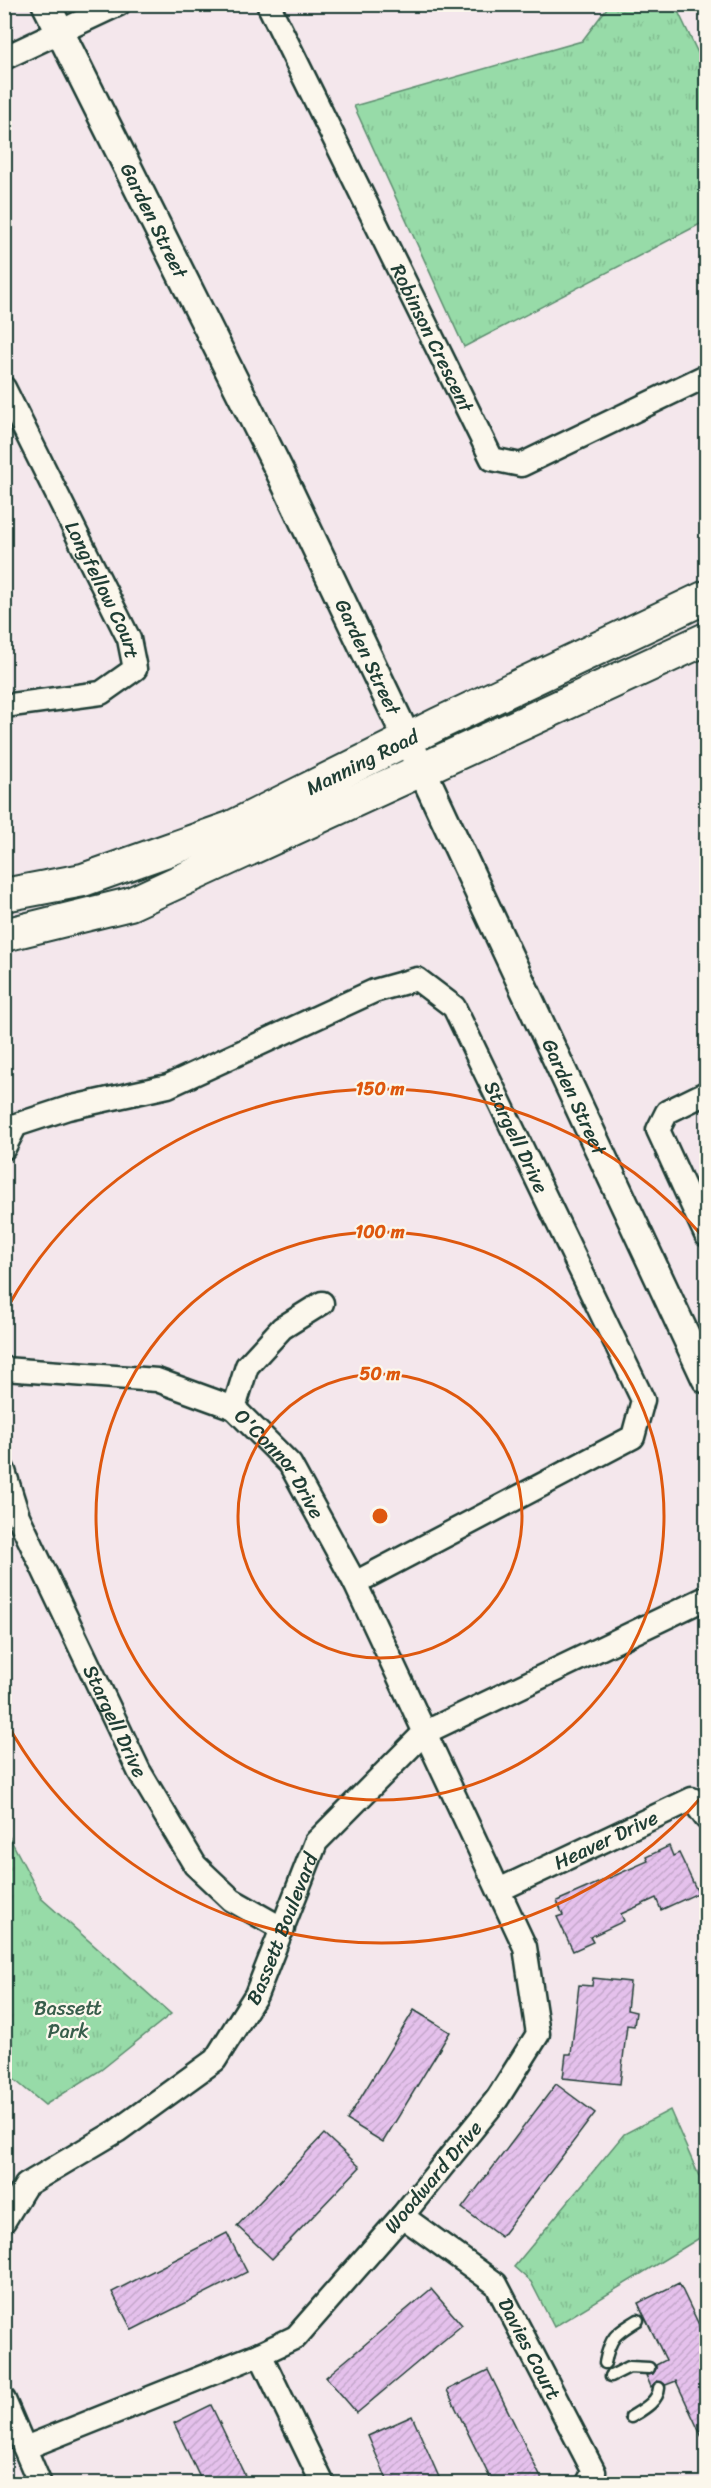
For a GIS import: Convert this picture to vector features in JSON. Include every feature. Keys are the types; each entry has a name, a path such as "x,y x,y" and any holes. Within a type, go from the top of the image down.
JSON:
{"main road":[{"name":"Manning Road","path":"4,895 83,880 230,828 407,740 706,597"},
{"name":"Manning Road","path":"4,935 130,904 706,639"}],"street":[{"name":"Garden Street","path":"46,4 280,472 422,770 706,1379"},
{"path":"4,58 119,4"},
{"name":"Robinson Crescent","path":"268,4 492,459 521,465 706,376"},
{"name":"Longfellow Court","path":"4,706 100,693 135,669 129,639 7,401"},
{"name":"Stargell Drive","path":"4,1148 16,1125 68,1108 168,1086 374,991 417,980 454,1007 643,1400 633,1437 355,1583"},
{"path":"706,1093 667,1112 658,1130 706,1235"},
{"path":"234,1408 247,1366 282,1328 322,1303"},
{"name":"O'Connor Drive","path":"4,1369 157,1380 234,1408 290,1464 355,1583 423,1732"},
{"name":"Stargell Drive","path":"4,1471 18,1516 139,1771 195,1865 232,1900 283,1929"},
{"name":"Bassett Boulevard","path":"4,2221 26,2185 117,2131 215,2060 256,1995 316,1842 423,1732 706,1598"},
{"name":"Woodward Drive","path":"25,2448 260,2354 296,2337 402,2216 497,2099 538,2034 525,1947 423,1732"},
{"name":"Heaver Drive","path":"499,1890 692,1799 706,1818"},
{"name":"Davies Court","path":"402,2216 496,2284 594,2472 587,2484"},
{"path":"260,2354 324,2484"},
{"path":"4,2400 40,2484"}],"lane":[{"path":"605,2363 609,2345 615,2333 638,2320"},
{"path":"611,2376 629,2367 649,2368"},
{"path":"631,2417 648,2406 659,2394 659,2388"}],"green space":[{"path":"610,4 675,5 706,70 706,221 464,347 354,106 582,41"},
{"name":"Bassett Park","path":"5,1829 42,1899 171,2014 101,2070 45,2105 5,2072"},
{"path":"670,2110 706,2192 706,2234 554,2327 531,2282 514,2267 624,2134"}],"building":[{"path":"669,1846 673,1856 679,1853 698,1893 661,1910 656,1898 621,1914 624,1921 590,1937 593,1942 573,1951 557,1917 563,1915 557,1901 648,1861 646,1857"},
{"path":"593,1978 630,1982 627,2010 636,2012 634,2026 627,2025 620,2084 563,2078 566,2054 571,2054 579,1985 592,1986"},
{"path":"414,2010 450,2032 383,2142 347,2120"},
{"path":"556,2084 595,2113 501,2237 462,2208"},
{"path":"324,2134 360,2167 272,2259 237,2226"},
{"path":"227,2233 247,2272 132,2330 112,2292"},
{"path":"679,2283 702,2331 706,2329 706,2446 676,2381 666,2385 657,2381 651,2387 646,2375 653,2374 656,2365 666,2360 638,2303"},
{"path":"431,2289 462,2325 357,2413 326,2377"},
{"path":"488,2370 544,2484 493,2484 447,2390"},
{"path":"211,2405 249,2484 203,2484 174,2423"},
{"path":"412,2416 442,2484 389,2484 368,2436"}]}
